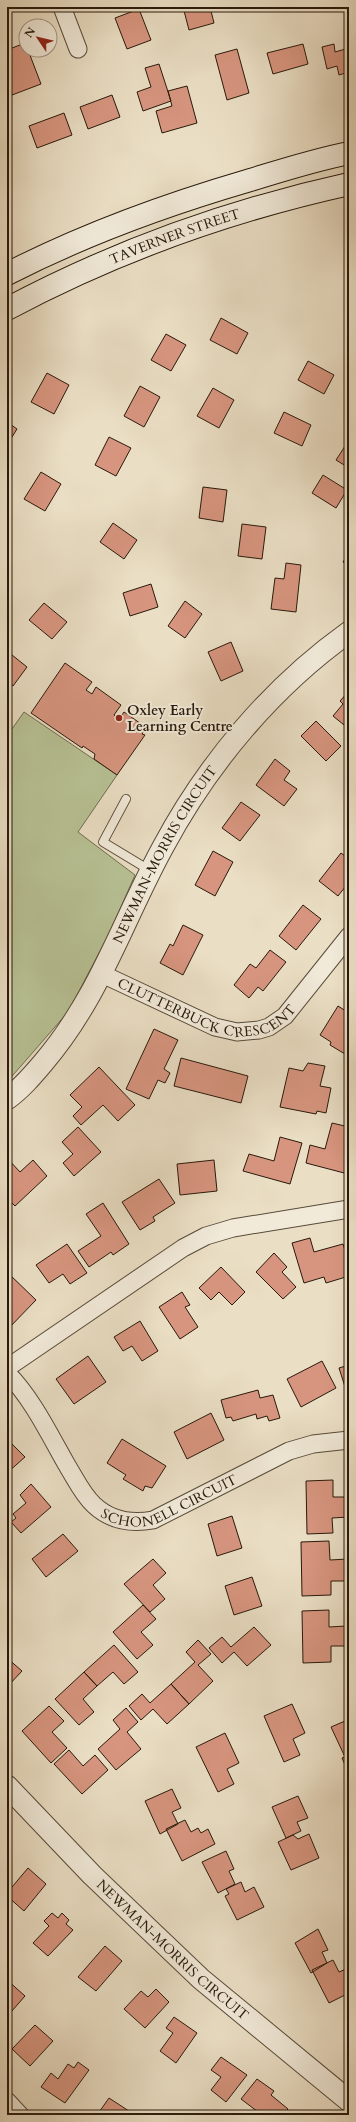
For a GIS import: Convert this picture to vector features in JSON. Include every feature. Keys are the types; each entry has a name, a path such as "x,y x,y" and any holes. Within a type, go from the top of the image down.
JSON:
{"main road":[{"path":"7,274 101,231 196,196 295,166 349,153"},
{"name":"TAVERNER STREET","path":"7,309 125,254 216,221 310,193 349,184"}],"street":[{"path":"62,7 78,49"},
{"name":"NEWMAN-MORRIS CIRCUIT","path":"7,1099 30,1078 63,1040 91,996 163,847 193,795 228,747 299,671 349,632"},
{"name":"CLUTTERBUCK CRESCENT","path":"102,974 215,1027 237,1032 259,1030 269,1027 285,1016 349,936"},
{"path":"7,1368 183,1248 206,1236 233,1228 349,1208"},
{"name":"SCHONELL CIRCUIT","path":"7,1373 30,1401 82,1491 94,1505 118,1520 136,1523 153,1520 289,1451 313,1444 349,1440"},
{"name":"NEWMAN-MORRIS CIRCUIT","path":"7,1786 92,1875 201,1979 349,2101"},
{"path":"7,2101 20,2115"}],"lane":[{"path":"126,799 103,842 151,872"}],"green space":[{"path":"24,712 117,775 78,832 135,875 109,934 68,1012 7,1082 7,736"}],"building":[{"path":"183,7 224,7 211,11 214,23 189,30"},
{"path":"139,9 151,40 127,49 115,18"},
{"path":"303,44 308,64 273,74 267,53"},
{"path":"334,44 335,52 349,48 349,72 339,75 337,66 327,69 322,47"},
{"path":"18,46 18,58 31,58 41,84 12,95 7,82 7,50"},
{"path":"237,49 249,93 227,100 215,55"},
{"path":"159,64 171,101 143,111 137,92 151,87 145,68"},
{"path":"187,86 197,123 162,133 156,111 172,106 168,91"},
{"path":"112,95 120,117 88,129 80,107"},
{"path":"64,113 72,135 37,148 29,126"},
{"path":"221,318 248,333 237,354 210,340"},
{"path":"166,334 186,345 171,371 151,360"},
{"path":"308,361 334,375 324,394 298,380"},
{"path":"47,373 69,385 54,414 31,402"},
{"path":"140,386 160,397 144,427 124,416"},
{"path":"213,388 234,400 219,428 197,416"},
{"path":"284,412 311,425 302,446 274,433"},
{"path":"7,422 17,429 7,445"},
{"path":"109,437 131,448 116,476 95,465"},
{"path":"349,440 349,468 336,460"},
{"path":"41,472 61,484 45,511 24,499"},
{"path":"323,475 347,490 336,508 312,493"},
{"path":"203,487 227,490 223,522 199,518"},
{"path":"113,523 137,540 124,559 100,542"},
{"path":"242,524 266,527 262,559 238,556"},
{"path":"349,553 349,566 343,562"},
{"path":"286,563 301,565 296,612 271,609 275,578 284,579"},
{"path":"151,584 158,607 130,616 123,593"},
{"path":"185,601 202,614 185,638 168,626"},
{"path":"44,603 67,622 52,639 29,620"},
{"path":"231,642 243,671 221,681 208,652"},
{"path":"7,651 27,667 13,686 7,681"},
{"path":"65,663 92,682 86,690 92,694 96,687 121,705 114,715 119,719 124,712 147,728 142,734 145,735 117,775 94,759 95,754 83,746 82,748 31,713"},
{"path":"349,691 349,729 333,716 343,704 340,701"},
{"path":"316,721 341,746 326,761 301,736"},
{"path":"275,759 290,771 284,780 297,789 284,806 256,785"},
{"path":"241,802 260,815 240,841 222,828"},
{"path":"213,851 233,862 215,896 195,885"},
{"path":"341,853 349,859 349,882 338,896 319,881"},
{"path":"303,905 321,919 296,950 279,936"},
{"path":"183,925 203,935 183,975 160,963 170,944 173,946"},
{"path":"270,950 286,962 263,991 258,987 249,998 234,985 250,964 256,968"},
{"path":"338,1006 349,1013 349,1047 345,1054 330,1045 331,1042 320,1035"},
{"path":"154,1029 178,1040 164,1069 170,1073 165,1083 158,1080 149,1099 126,1089"},
{"path":"181,1058 248,1076 241,1103 174,1086"},
{"path":"308,1063 325,1066 320,1086 331,1088 326,1113 317,1111 316,1114 280,1107 289,1068 303,1071"},
{"path":"99,1067 135,1105 118,1121 103,1105 81,1125 73,1116 82,1107 70,1095"},
{"path":"332,1123 349,1127 348,1174 306,1163 310,1145 325,1149"},
{"path":"78,1127 101,1152 74,1176 63,1163 73,1154 62,1142"},
{"path":"280,1137 302,1143 290,1184 243,1171 249,1154 274,1161"},
{"path":"7,1158 20,1172 33,1160 47,1176 15,1206 7,1198"},
{"path":"214,1160 217,1191 180,1195 177,1164"},
{"path":"159,1179 175,1203 153,1217 155,1221 140,1230 122,1202"},
{"path":"103,1203 129,1244 113,1255 111,1252 89,1267 78,1251 101,1236 86,1214"},
{"path":"310,1238 314,1252 343,1244 349,1262 349,1276 326,1283 324,1277 304,1283 292,1243"},
{"path":"67,1244 87,1273 70,1284 63,1274 49,1283 36,1265"},
{"path":"274,1253 287,1267 282,1272 296,1287 283,1299 256,1272"},
{"path":"221,1267 245,1292 232,1305 219,1292 211,1300 199,1288"},
{"path":"7,1272 36,1300 7,1330"},
{"path":"182,1292 190,1305 185,1307 198,1327 180,1339 159,1307"},
{"path":"140,1321 158,1351 142,1361 132,1346 123,1351 114,1337"},
{"path":"88,1356 106,1382 74,1404 56,1379"},
{"path":"322,1361 336,1388 301,1407 287,1379"},
{"path":"349,1365 349,1393 347,1393 339,1368"},
{"path":"258,1390 260,1398 273,1395 280,1418 269,1421 267,1416 257,1419 256,1414 233,1421 231,1417 226,1418 221,1400"},
{"path":"211,1413 224,1440 187,1459 174,1432"},
{"path":"122,1439 166,1466 152,1488 145,1486 143,1491 123,1479 126,1475 107,1463"},
{"path":"9,1441 25,1457 7,1473 7,1443"},
{"path":"333,1480 333,1497 349,1497 349,1517 332,1518 333,1533 307,1534 306,1481"},
{"path":"31,1484 51,1507 21,1533 11,1522 16,1518 13,1514 26,1503 20,1495"},
{"path":"232,1516 242,1548 217,1556 208,1524"},
{"path":"63,1534 78,1551 46,1577 32,1559"},
{"path":"329,1541 330,1560 348,1559 348,1581 331,1581 331,1595 302,1596 301,1542"},
{"path":"153,1559 166,1573 153,1585 165,1599 150,1612 124,1584"},
{"path":"252,1577 262,1606 234,1615 225,1586"},
{"path":"143,1605 156,1619 141,1632 153,1645 137,1659 113,1632"},
{"path":"329,1610 329,1627 346,1626 347,1646 331,1646 331,1662 303,1663 302,1611"},
{"path":"254,1627 271,1645 247,1666 234,1652 222,1663 209,1648 222,1637 231,1647"},
{"path":"198,1640 211,1654 198,1665 213,1681 189,1704 171,1684 195,1662 186,1652"},
{"path":"114,1645 138,1672 124,1684 113,1672 97,1686 84,1672"},
{"path":"7,1658 22,1671 7,1687"},
{"path":"84,1672 97,1686 83,1699 94,1712 79,1725 55,1699"},
{"path":"171,1684 189,1704 167,1724 153,1709 141,1720 129,1706 142,1694 150,1703"},
{"path":"292,1704 305,1733 293,1739 300,1755 284,1762 264,1716"},
{"path":"49,1706 64,1721 52,1732 67,1748 51,1763 22,1731"},
{"path":"126,1708 138,1722 127,1732 141,1749 116,1770 98,1749 120,1729 113,1720"},
{"path":"345,1721 349,1726 349,1774 342,1758 345,1757 331,1727"},
{"path":"225,1733 239,1763 227,1769 234,1784 218,1792 196,1747"},
{"path":"69,1750 83,1766 95,1755 108,1770 82,1794 54,1764"},
{"path":"172,1789 181,1808 172,1812 178,1824 160,1834 145,1801"},
{"path":"298,1796 308,1818 297,1822 301,1831 286,1838 272,1807"},
{"path":"185,1820 191,1832 198,1828 201,1833 208,1829 215,1844 182,1861 166,1829"},
{"path":"309,1834 319,1858 291,1870 278,1842 293,1835 298,1839"},
{"path":"226,1851 234,1869 229,1871 235,1884 218,1893 202,1862"},
{"path":"28,1868 46,1884 24,1911 7,1896 7,1893"},
{"path":"241,1882 245,1892 254,1887 264,1907 237,1920 225,1896 229,1894 226,1889"},
{"path":"52,1913 58,1918 62,1913 69,1920 66,1924 73,1930 48,1956 33,1943 49,1926 44,1921"},
{"path":"318,1929 328,1950 322,1952 327,1963 311,1973 295,1943"},
{"path":"105,1946 122,1961 96,1991 78,1977"},
{"path":"333,1960 339,1972 346,1969 349,1976 349,1993 329,2003 312,1970"},
{"path":"7,1980 25,1996 11,2012 7,2008"},
{"path":"156,1989 169,2002 145,2028 124,2009 141,1991 148,1997"},
{"path":"174,2017 197,2033 176,2063 160,2051 173,2033 166,2028"},
{"path":"35,2025 53,2041 30,2066 12,2049"},
{"path":"221,2057 247,2075 226,2102 211,2090 221,2077 211,2070"},
{"path":"78,2062 89,2070 65,2103 41,2087 51,2073 58,2079 68,2064 74,2068"},
{"path":"257,2079 274,2091 271,2095 288,2109 283,2115 262,2115 241,2099"},
{"path":"109,2098 132,2113 131,2115 97,2115"}],"place":[{"name":"Oxley Early Learning Centre","path":"119,718"}]}
